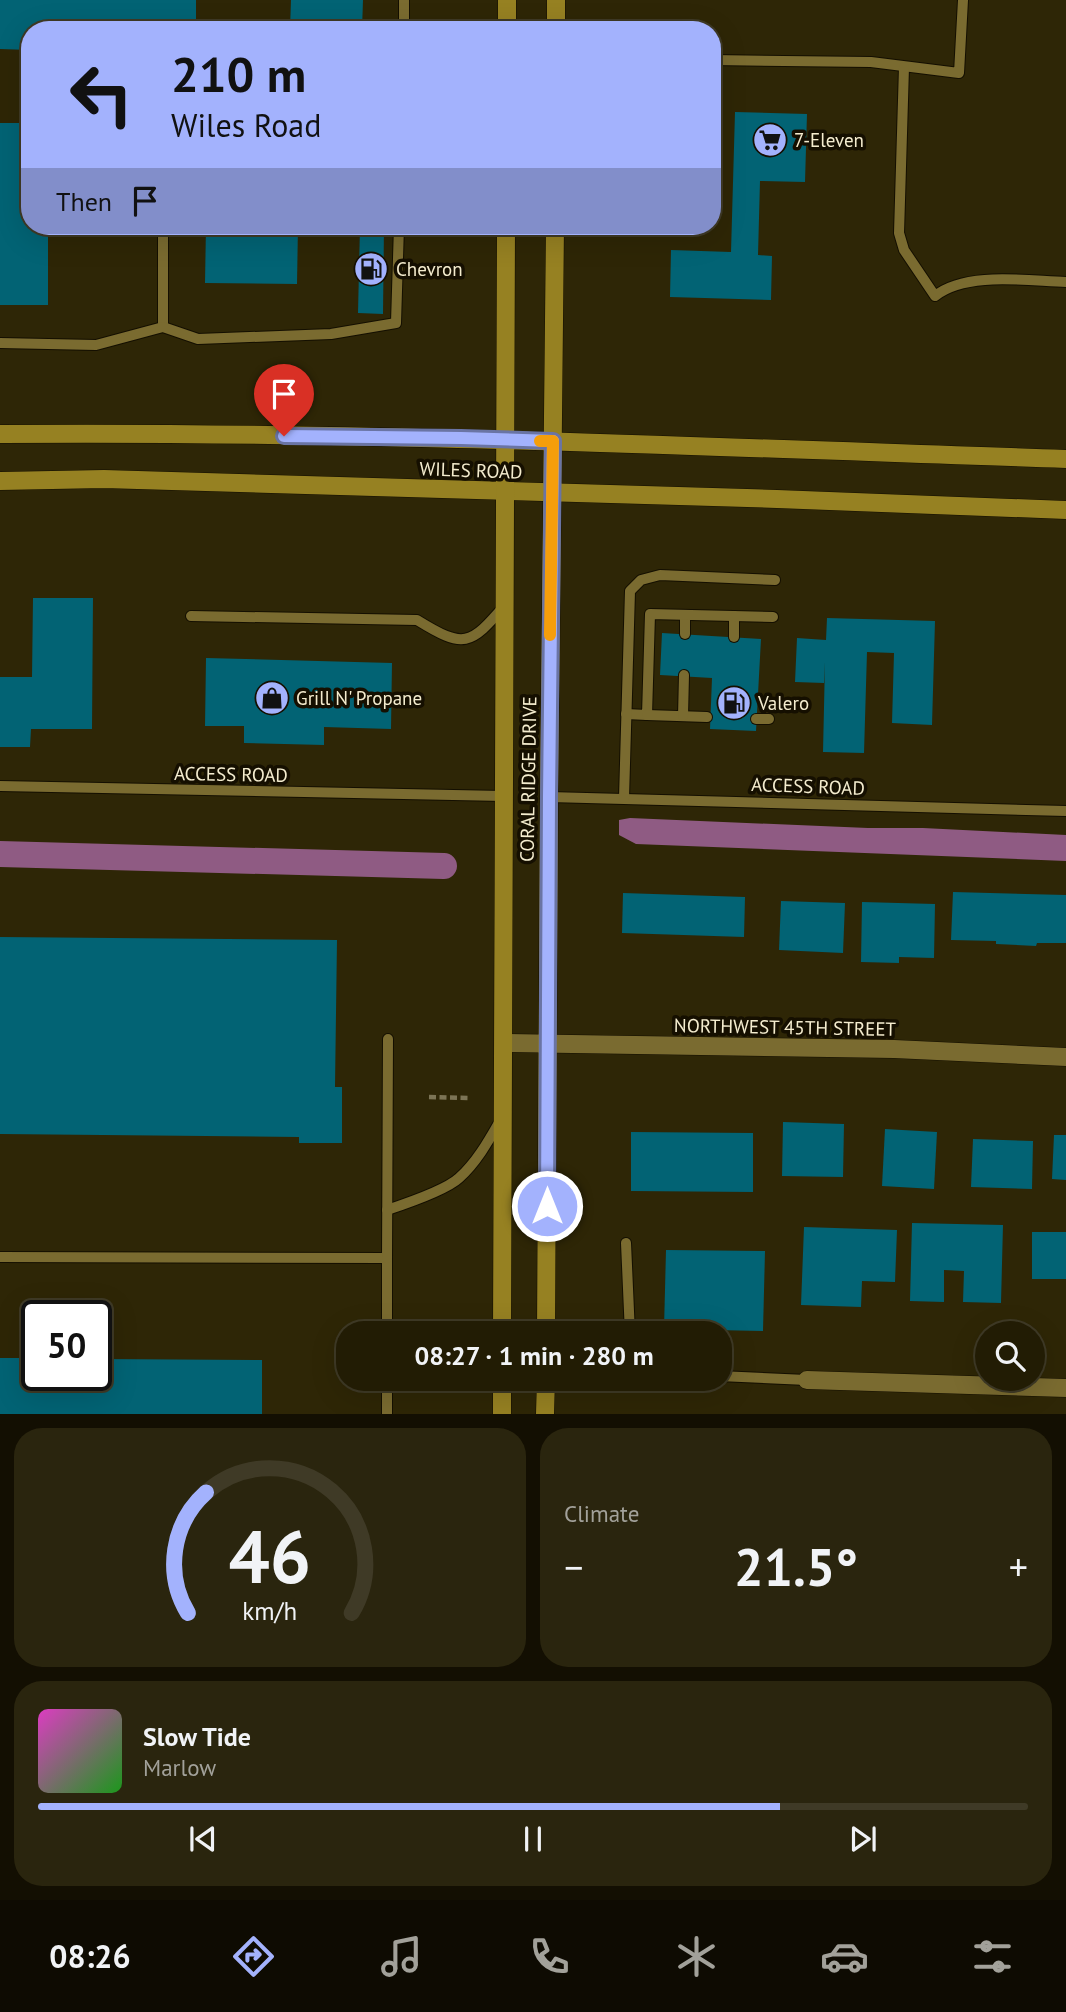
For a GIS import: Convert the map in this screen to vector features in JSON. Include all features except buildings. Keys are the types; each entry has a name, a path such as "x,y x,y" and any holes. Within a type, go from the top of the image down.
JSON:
{"main road":[{"path":"507,0 507,21"},
{"path":"555,0 556,21"},
{"name":"CORAL RIDGE DRIVE","path":"502,1321 506,235"},
{"name":"CORAL RIDGE DRIVE","path":"546,1321 555,235"},
{"name":"WILES ROAD","path":"0,434 96,433 553,441 1066,459"},
{"name":"WILES ROAD","path":"0,481 104,479 1066,510"},
{"path":"502,1391 502,1413"},
{"path":"545,1413 546,1391"}],"street":[{"name":"NORTHWEST 45TH STREET","path":"504,1043 894,1049 1066,1057"},
{"path":"807,1380 1066,1388"}],"lane":[{"path":"404,0 404,21"},
{"path":"721,60 872,62 959,73 963,0"},
{"path":"904,67 899,233 904,250 935,296 959,283 982,280 1066,282"},
{"path":"163,235 163,327"},
{"path":"0,343 96,345 163,327 198,340 331,334 396,323 399,235"},
{"path":"624,798 630,591 641,580 660,575 775,580"},
{"path":"191,616 417,620 453,639 469,639 484,630 505,605"},
{"path":"647,715 650,614 773,617"},
{"path":"685,615 685,634"},
{"path":"734,616 734,636"},
{"path":"682,716 684,675"},
{"path":"626,715 707,717"},
{"path":"756,719 769,719"},
{"name":"ACCESS ROAD","path":"0,786 503,796"},
{"name":"ACCESS ROAD","path":"549,797 1066,811"},
{"path":"387,1321 388,1039"},
{"path":"387,1210 418,1199 457,1180 481,1153 504,1113"},
{"path":"626,1243 629,1321"},
{"path":"0,1257 387,1258"},
{"path":"732,1377 807,1380"},
{"path":"387,1391 387,1413"}],"path":[{"path":"429,1097 470,1098"}],"shaded area":[{"path":"630,818 1066,835 1066,861 636,844 619,835 619,820"}],"waterway":[{"path":"0,854 444,866"}],"slow traffic":[{"path":"540,441 553,441 550,635"}],"place":[{"name":"7-Eleven","path":"770,140"},
{"name":"Chevron","path":"371,269"},
{"name":"Grill N' Propane","path":"272,698"},
{"name":"Valero","path":"734,703"}],"route":[{"path":"284,436 553,441 547,1206"}]}
